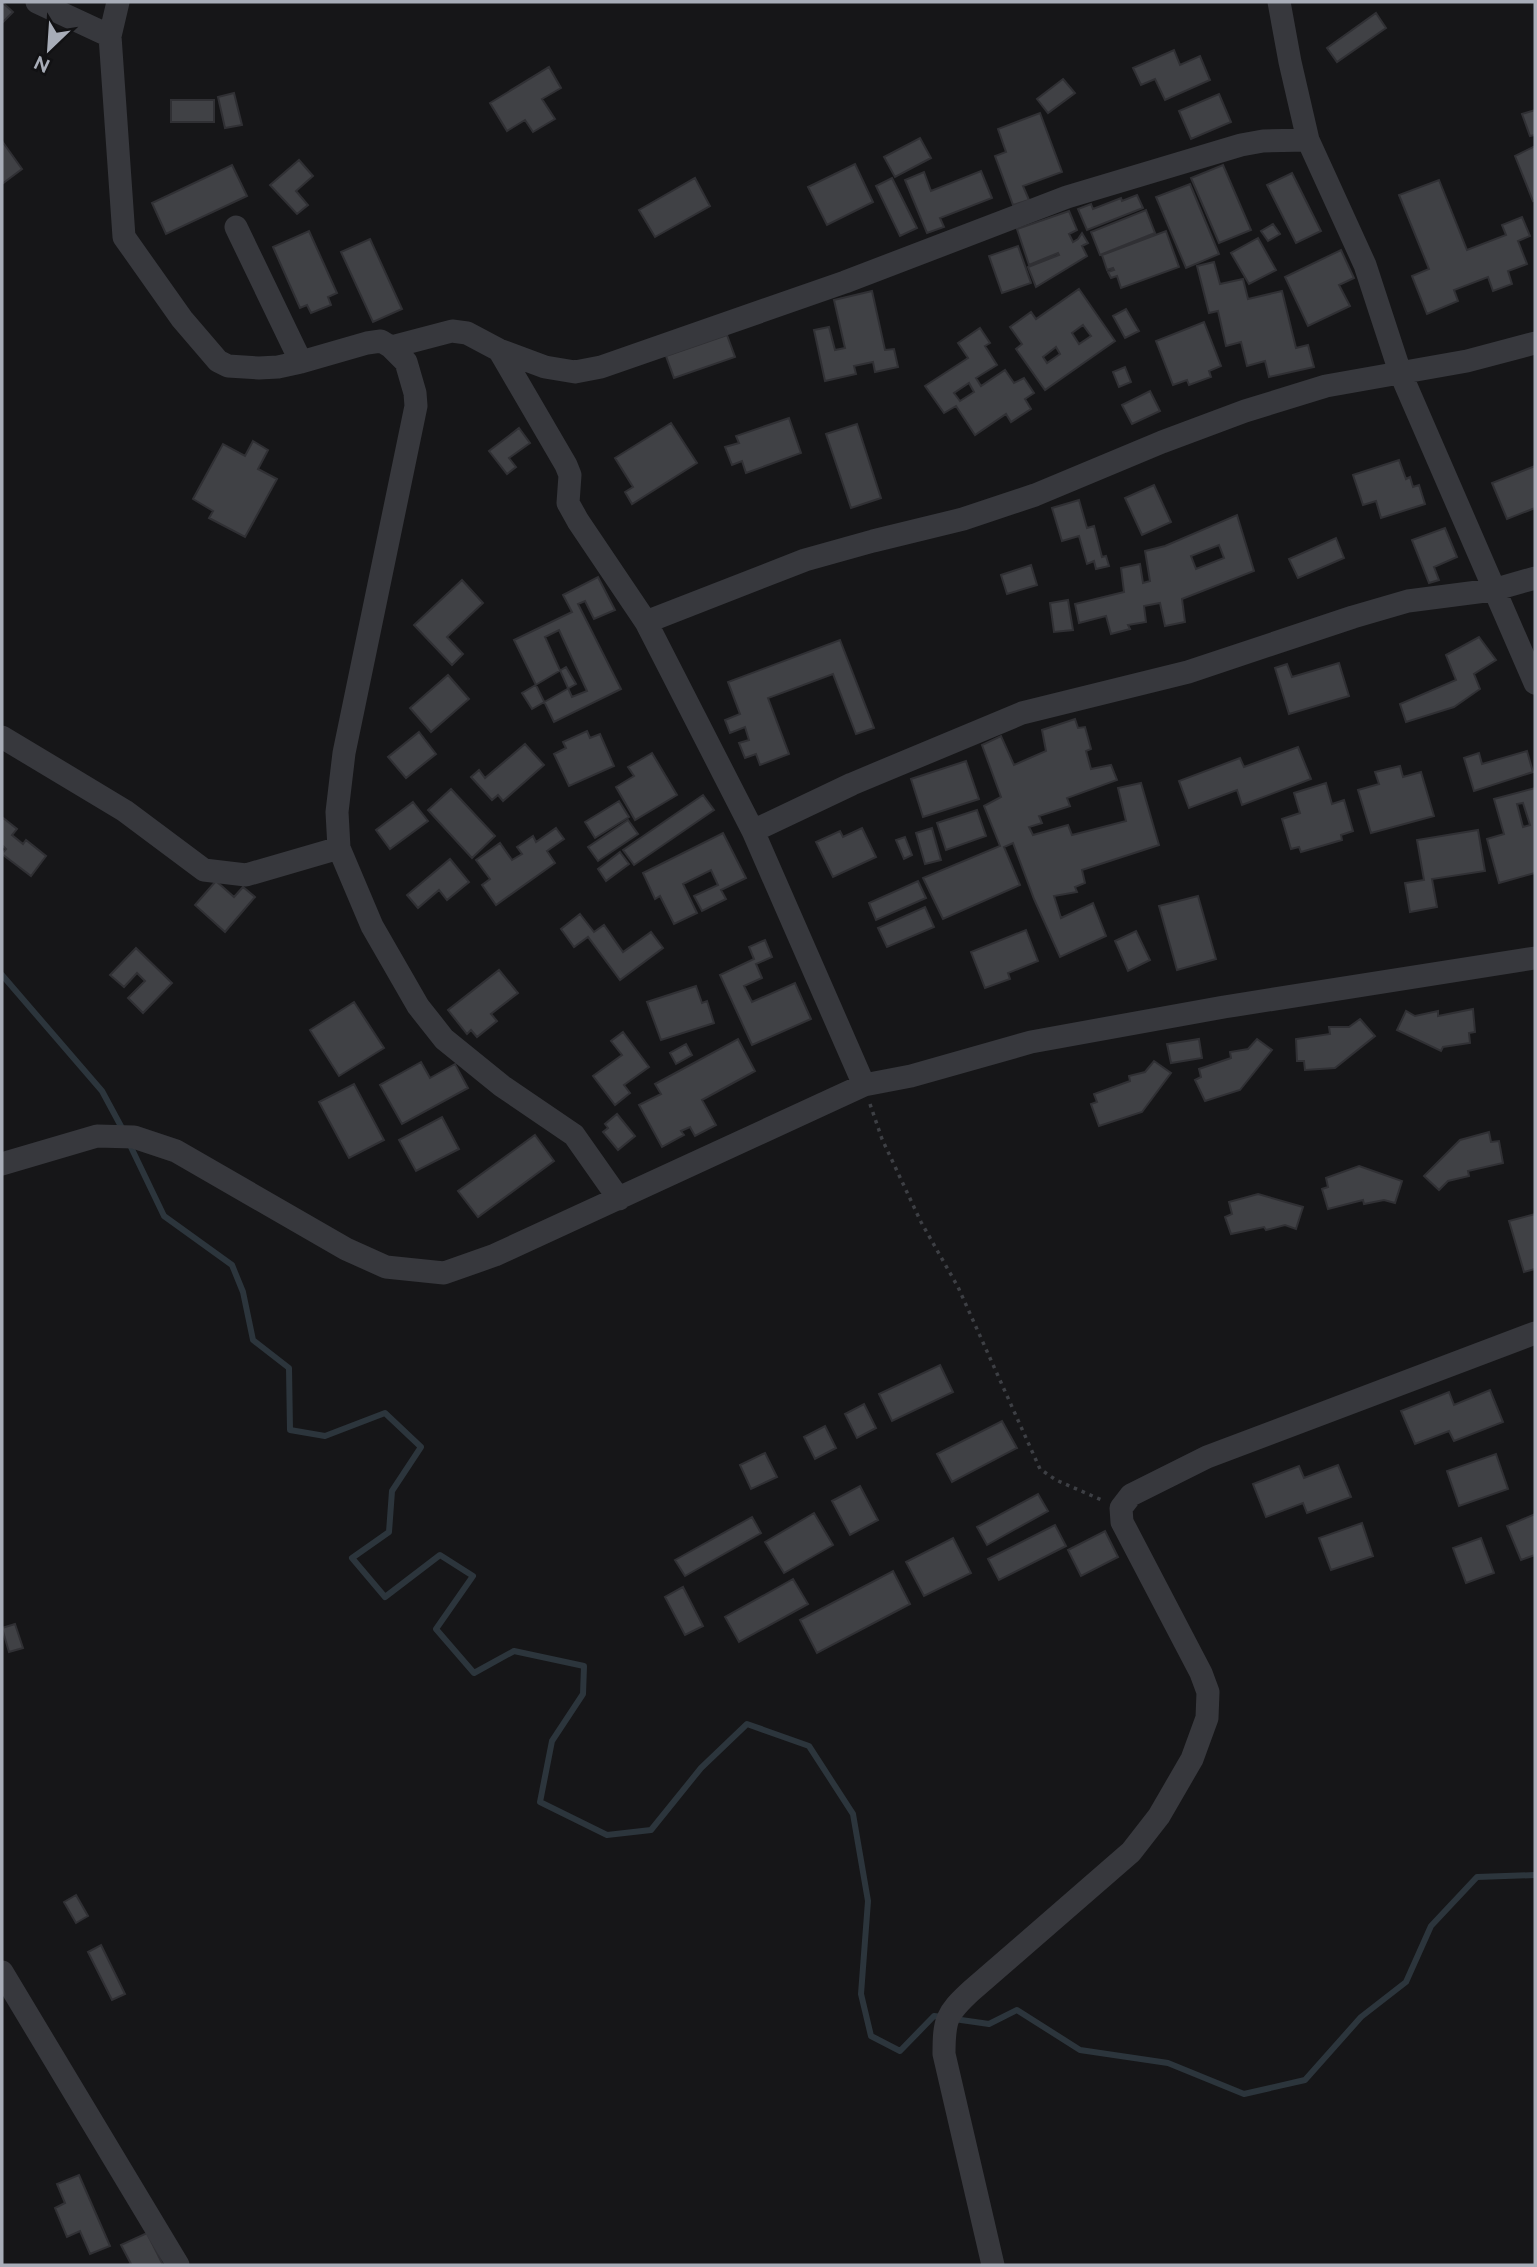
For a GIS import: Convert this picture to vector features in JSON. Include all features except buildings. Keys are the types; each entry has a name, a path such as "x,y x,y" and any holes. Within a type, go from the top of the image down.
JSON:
{"street":[{"path":"37,2 110,36"},
{"path":"118,2 110,36 124,237 182,319 218,361 228,366 259,369 301,362 381,341 406,362 416,406 344,754 337,812 339,848 372,926 418,1006 444,1039 502,1086 574,1135 619,1199"},
{"path":"1279,2 1308,140 1365,265 1400,372 1535,683"},
{"path":"391,347 452,331 467,333 499,350 545,367 575,372 601,367 845,282 1067,197 1241,145 1263,141 1308,140"},
{"path":"236,226 301,362"},
{"path":"646,622 805,560 963,519 1035,495 1245,411 1326,386 1467,361 1535,343"},
{"path":"499,350 566,465 570,475 568,503 646,622 753,831 864,1085"},
{"path":"753,831 852,784 1022,713 1188,672 1408,601 1493,590 1535,578"},
{"path":"2,737 125,811 204,870 246,875 339,848"},
{"path":"2,1164 97,1136 134,1137 176,1151 346,1249 386,1267 444,1273 495,1255 864,1085 911,1076 1031,1042 1224,1007 1535,958"},
{"path":"993,2265 944,2054 944,2027 953,2008 971,1991 1131,1852 1159,1816 1192,1759 1207,1718 1208,1692 1201,1673 1122,1522 1121,1508 1131,1495 1207,1457 1535,1333"},
{"path":"2,1972 178,2265"}],"path":[{"path":"864,1085 882,1139 921,1222 958,1287 1040,1469 1056,1480 1121,1508"}],"waterway":[{"path":"2,975 102,1091 123,1130"},
{"path":"129,1143 164,1216 232,1265 243,1292 253,1340 289,1368 290,1430 325,1436 385,1413 421,1447 392,1491 389,1532 352,1558 385,1597 440,1555 473,1576 436,1629 474,1673 514,1651 584,1666 583,1694 552,1741 540,1802 607,1835 651,1830 701,1768 747,1724 809,1746 853,1814 868,1901 861,1994 871,2036 900,2051 934,2016 943,2017"},
{"path":"954,2019 989,2024 1017,2010 1080,2050 1168,2063 1244,2094 1305,2080 1361,2017 1406,1982 1431,1926 1477,1877 1535,1875"}]}
